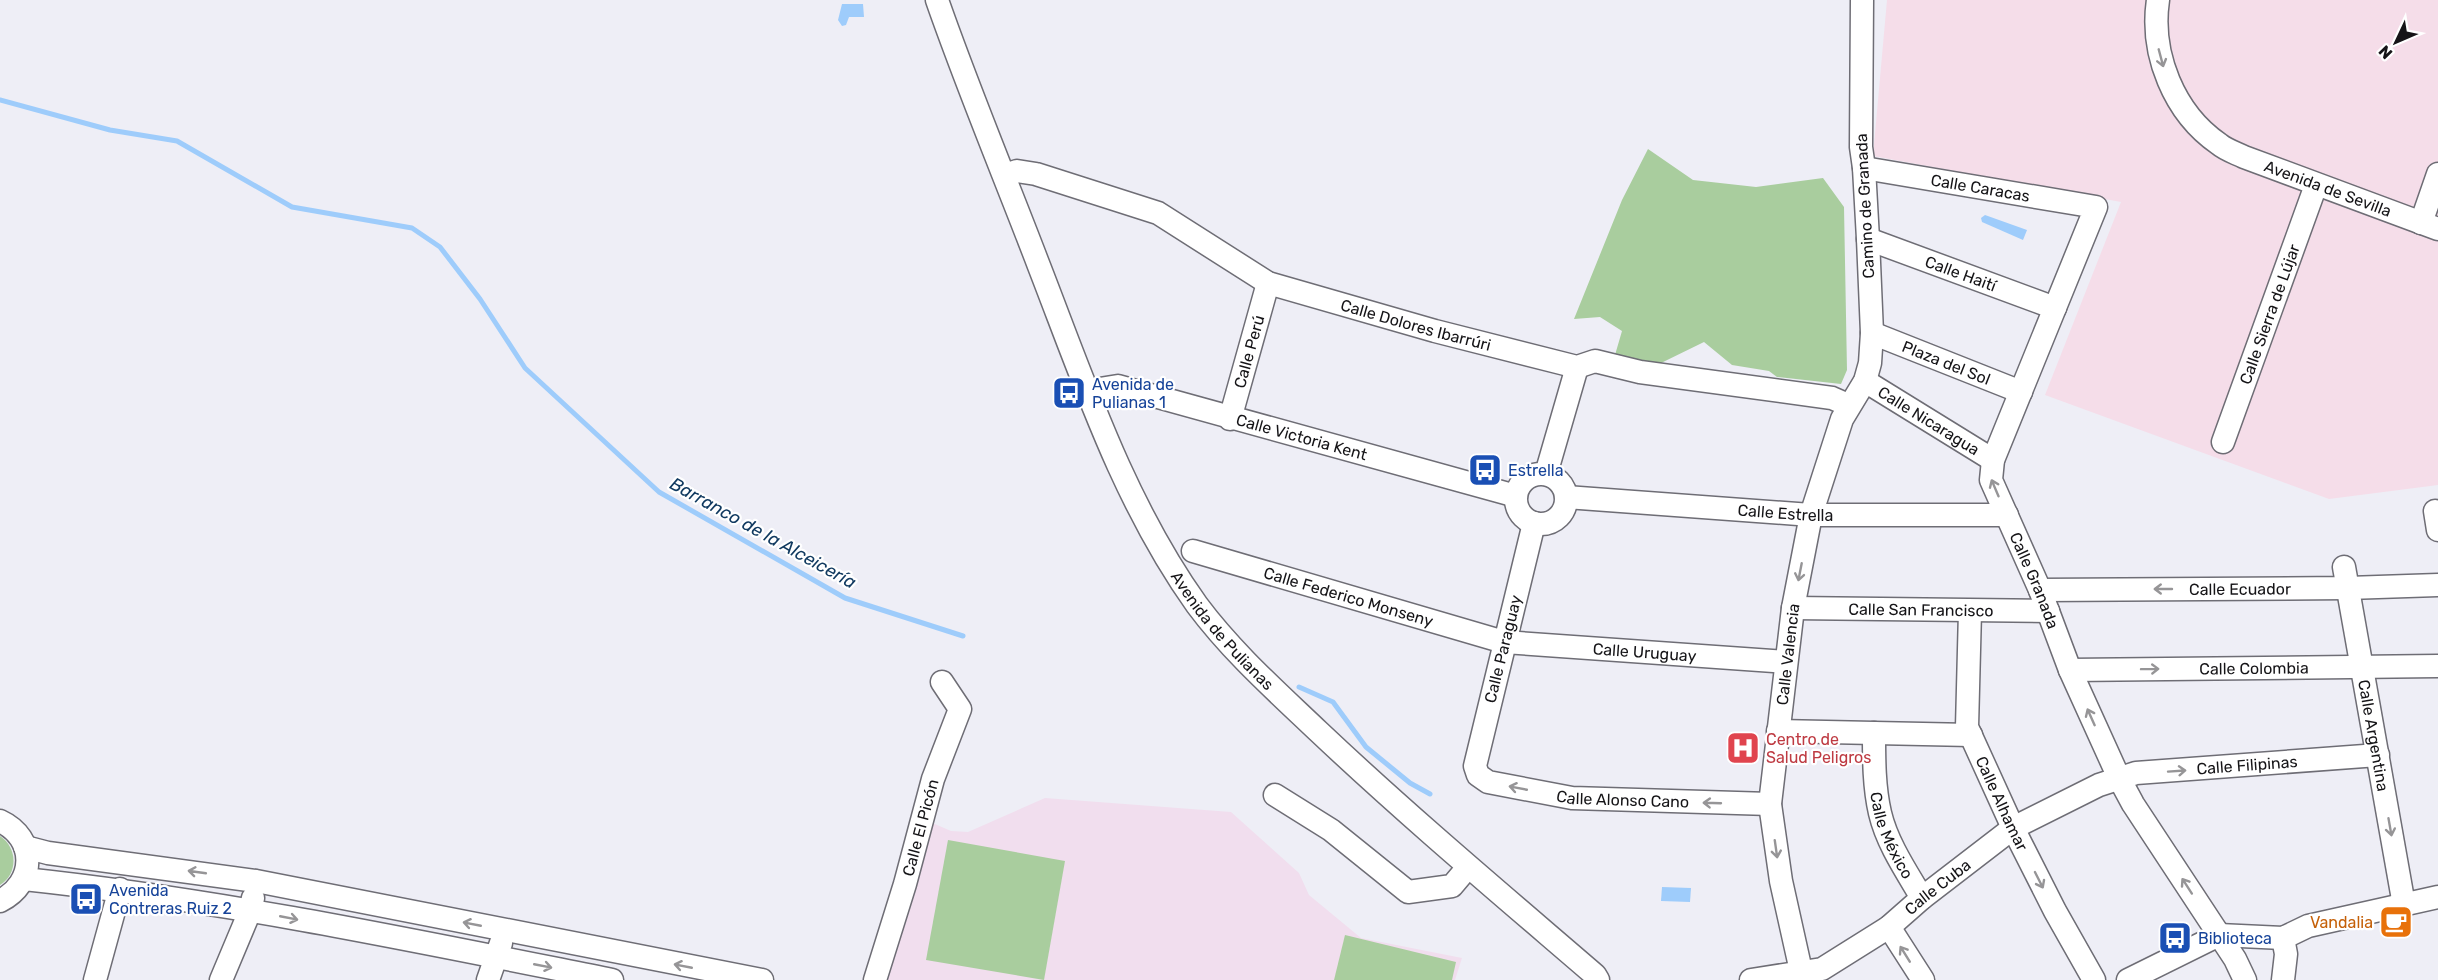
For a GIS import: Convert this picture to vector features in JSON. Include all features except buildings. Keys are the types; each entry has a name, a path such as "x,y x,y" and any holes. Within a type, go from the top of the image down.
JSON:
{"street":[{"name":"Avenida de Pulianas","path":"937,0 1087,391 1134,501 1165,558 1199,607 1237,653 1339,751 1468,867 1602,978"},
{"name":"Camino de Granada","path":"1848,405 1865,381 1870,363 1872,333 1860,126 1863,0"},
{"name":"Avenida de Sevilla","path":"2158,0 2157,44 2166,77 2192,119 2219,144 2244,158 2429,226"},
{"name":"Calle Caracas","path":"1864,168 2096,207"},
{"name":"Calle Dolores Ibarrúri","path":"1005,175 1017,171 1036,174 1158,213 1268,283 1435,331 1577,367 1595,361 1640,372 1832,398 1848,405"},
{"path":"2429,226 2438,174"},
{"name":"Calle Sierra de Lújar","path":"2223,442 2316,185"},
{"name":"Calle Granada","path":"2096,207 1993,460 1991,480 2040,590 2070,670 2119,778 2133,804 2235,959 2245,980"},
{"name":"Calle Haití","path":"1868,239 2055,308"},
{"name":"Calle Perú","path":"1230,419 1268,283"},
{"name":"Plaza del Sol","path":"1872,333 2020,392"},
{"path":"1546,474 1577,367"},
{"name":"Calle Nicaragua","path":"1865,381 1993,460"},
{"name":"Calle Victoria Kent","path":"1087,391 1118,386 1230,419 1516,496"},
{"name":"Calle Valencia","path":"1803,977 1781,881 1770,804 1793,608 1811,515 1848,405"},
{"path":"1536,474 1546,474 1560,482 1566,497 1564,508 1559,516 1545,524 1534,523 1519,511 1516,496 1520,484 1527,478 1536,474"},
{"name":"Calle Estrella","path":"1566,497 1811,515 2007,515"},
{"name":"Calle Paraguay","path":"1478,775 1475,766 1534,523"},
{"name":"Calle Federico Monseny","path":"1192,551 1504,642"},
{"name":"Calle Ecuador","path":"2040,590 2346,577 2438,585"},
{"name":"Calle Argentina","path":"2346,577 2404,905"},
{"name":"Calle San Francisco","path":"1793,608 2048,612"},
{"name":"Calle Alhamar","path":"1970,610 1967,727 2013,828 2055,911 2094,980"},
{"name":"Calle Uruguay","path":"1504,642 1786,662"},
{"name":"Calle Colombia","path":"2070,670 2438,666"},
{"name":"Calle El Picón","path":"875,980 905,884 933,779 960,709 942,682"},
{"path":"1778,731 1971,735"},
{"name":"Calle México","path":"1874,733 1874,771 1880,815 1896,853 1922,898"},
{"name":"Calle Filipinas","path":"2119,778 2136,773 2378,755"},
{"name":"Calle Alonso Cano","path":"1478,775 1488,782 1572,798 1770,804"},
{"name":"Calle Cuba","path":"1751,980 1803,977 1822,969 1889,927 1922,898 2013,828 2099,785 2119,778"},
{"path":"1275,795 1331,830 1408,892 1452,886 1468,867"},
{"path":"0,821 18,834 25,847 28,865 24,879 18,888 0,901"},
{"path":"25,847 48,853 256,881 505,930 714,976 762,980"},
{"path":"24,879 120,889 250,911 612,980"},
{"path":"221,980 250,911 256,881"},
{"path":"95,980 120,889"},
{"path":"2128,980 2219,935 2283,938 2308,926 2438,897"},
{"path":"1889,927 1923,980"},
{"path":"488,980 505,930"},
{"path":"2283,938 2286,954 2283,980"}],"shaded area":[{"path":"1887,0 2438,0 2438,485 2329,499 2045,395 2121,202 1873,156"},
{"path":"1045,798 1231,812 1299,873 1309,895 1361,938 1462,958 1455,980 884,980 928,821 951,831 968,832"}],"green space":[{"path":"1648,149 1693,180 1756,187 1823,178 1844,207 1847,370 1841,384 1777,377 1769,371 1732,365 1704,342 1659,364 1615,355 1622,331 1600,317 1574,319 1622,200"},
{"path":"0,836 10,847 14,861 10,874 0,885"},
{"path":"948,840 1065,861 1044,980 926,960"},
{"path":"1345,935 1456,962 1452,980 1334,980"}],"water":[{"path":"842,4 863,4 864,17 849,17 846,25 842,26 838,20"},
{"path":"1985,215 2027,230 2023,240 1982,222 1981,218"},
{"path":"1662,887 1691,888 1690,902 1661,901"}],"waterway":[{"name":"Barranco de la Alceicería","path":"0,100 110,130 177,141 292,207 412,228 440,247 480,299 525,368 659,492 845,598 963,636"},
{"name":"Barranco de la Alceicería","path":"1299,687 1333,702 1366,747 1410,783 1430,794"}],"place":[{"name":"Avenida de Pulianas 1","path":"1069,393"},
{"name":"Estrella","path":"1485,470"},
{"name":"Centro de Salud Peligros","path":"1743,748"},
{"name":"Avenida Contreras Ruiz 2","path":"86,899"},
{"name":"Vandalia","path":"2396,922"},
{"name":"Biblioteca","path":"2175,938"}]}
